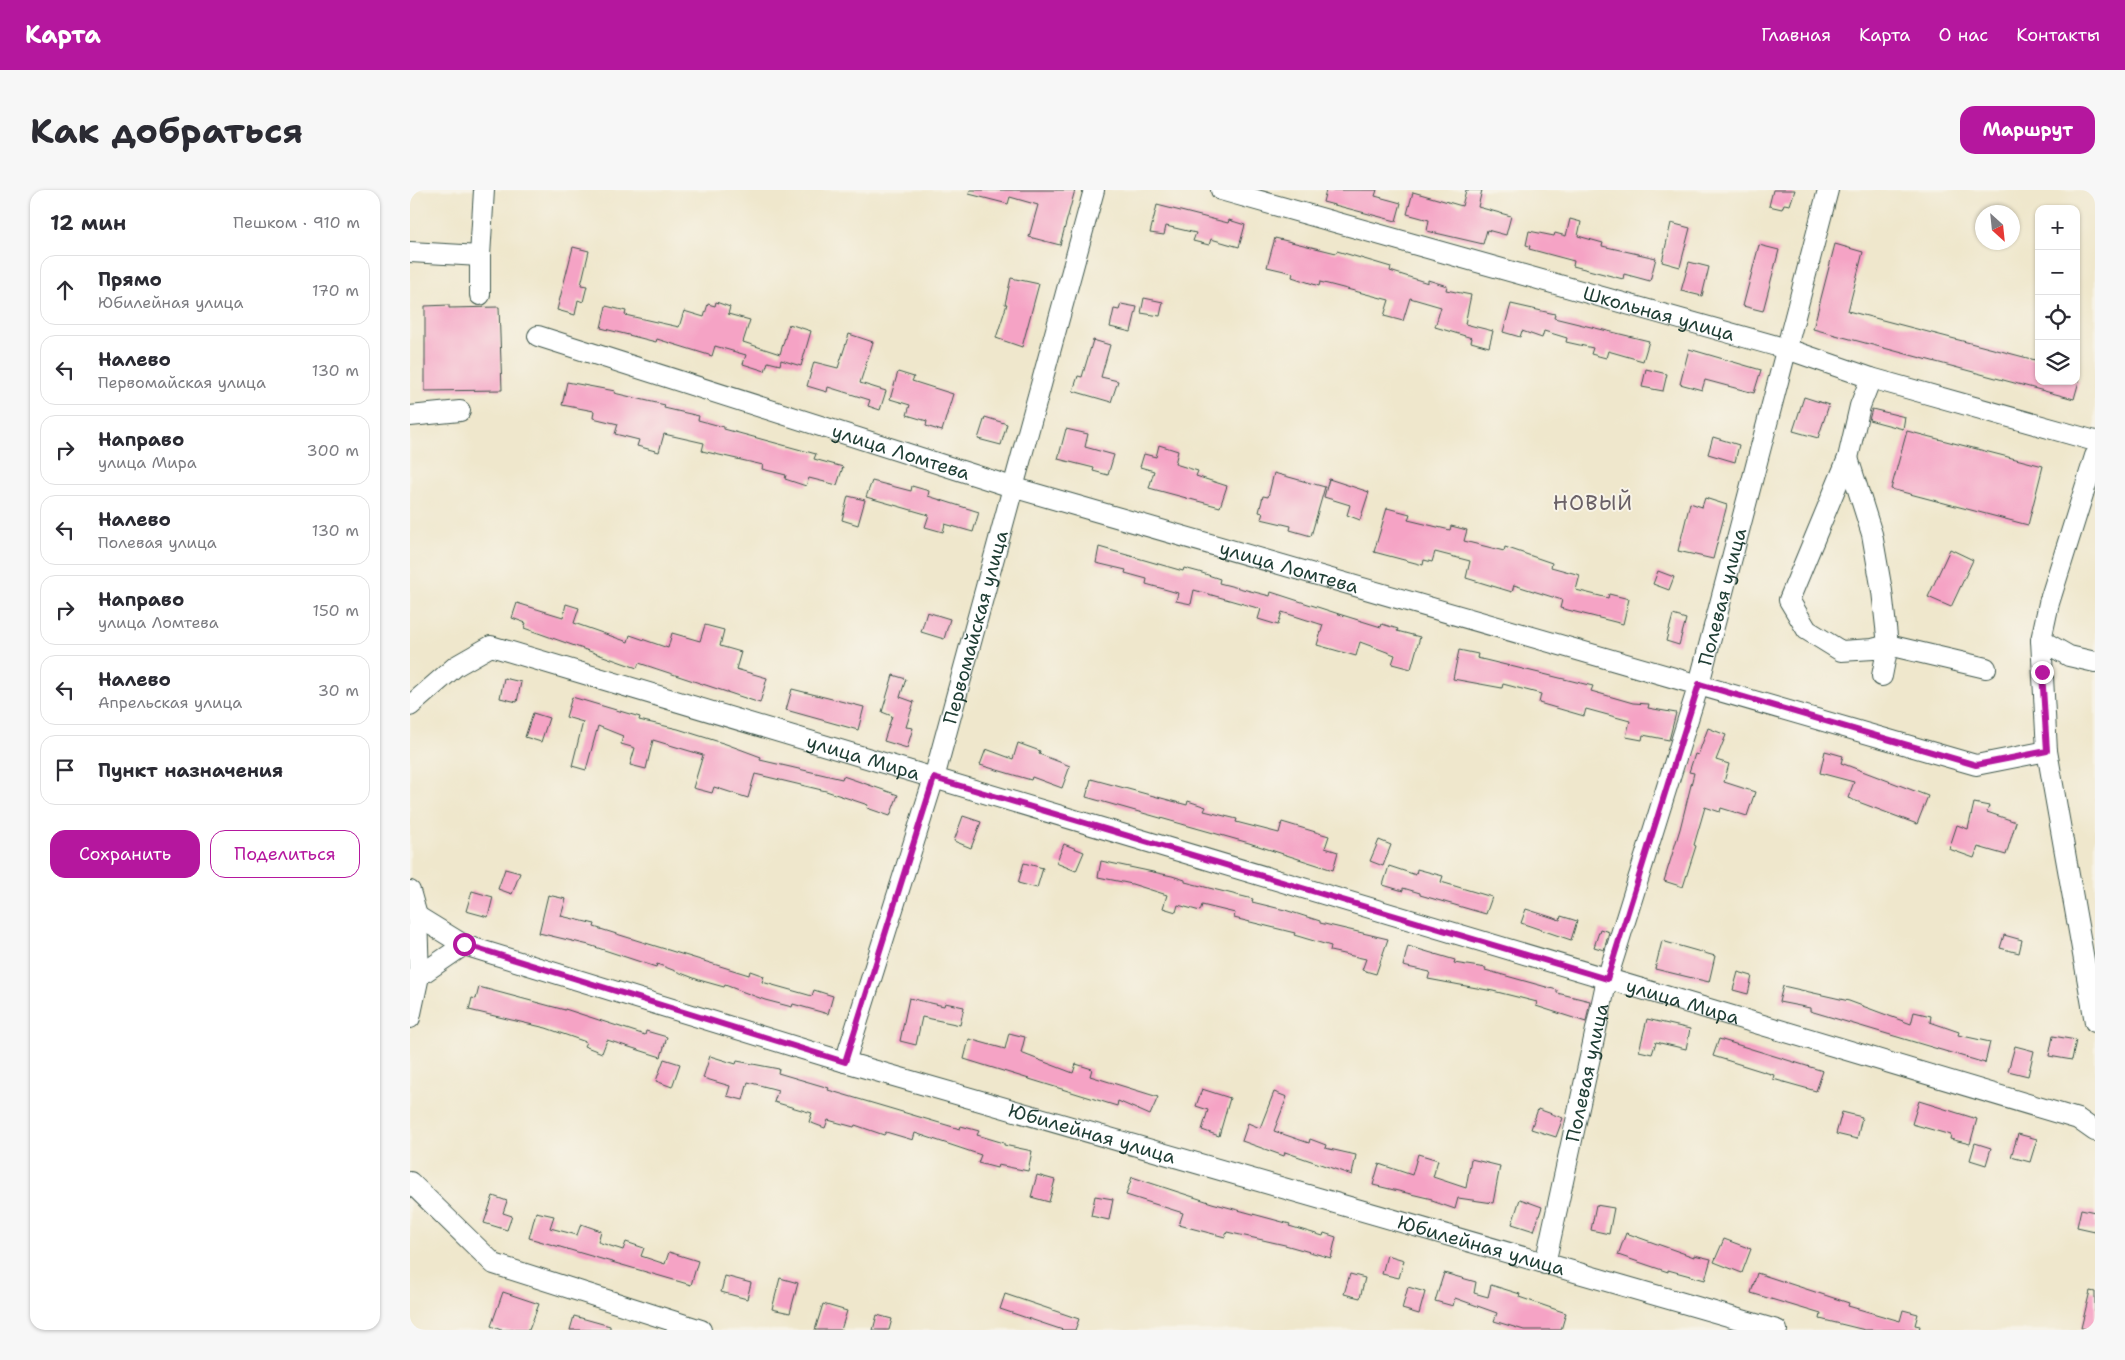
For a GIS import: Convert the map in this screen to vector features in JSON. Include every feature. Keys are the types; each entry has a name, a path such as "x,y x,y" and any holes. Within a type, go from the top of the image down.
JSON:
{"street":[{"path":"480,295 484,190"},
{"name":"Первомайская улица","path":"845,1062 934,778 1094,190"},
{"name":"Школьная улица","path":"1221,190 1787,349 1871,378 2095,441"},
{"name":"Полевая улица","path":"1545,1264 1607,979 1699,684 1828,190"},
{"path":"410,252 480,256"},
{"name":"улица Ломтева","path":"538,336 1012,487 1976,765 2047,751"},
{"path":"1871,378 1860,406 1848,458 1789,600 1807,630 1841,651 1873,650 1888,645 1986,668"},
{"path":"410,416 460,411"},
{"path":"2095,456 2049,603 2041,640 2047,751 2089,948 2095,1022"},
{"path":"1848,458 1872,534 1882,591 1888,645 1882,676"},
{"path":"2041,640 2070,656 2095,662"},
{"name":"улица Мира","path":"410,706 456,666 491,646 2078,1119 2095,1131"},
{"path":"410,891 418,916 419,976 410,1018"},
{"name":"Юбилейная улица","path":"418,916 464,944 845,1062 1777,1330"},
{"path":"419,976 464,944"},
{"path":"410,1182 494,1264 701,1330"}],"building":[{"path":"970,190 1075,190 1060,245 1029,237 1038,205 1010,197 1008,204 969,194"},
{"path":"1326,190 1377,190 1375,196 1401,203 1396,221 1323,202"},
{"path":"1466,190 1482,190 1478,207 1511,216 1506,235 1487,230 1483,244 1427,231 1429,220 1407,214 1413,192 1462,206"},
{"path":"1773,190 1795,190 1790,205 1784,204 1782,209 1769,206"},
{"path":"1157,205 1228,223 1229,220 1245,225 1239,247 1211,239 1209,245 1193,241 1196,233 1166,226 1164,235 1150,233"},
{"path":"1570,219 1581,222 1578,236 1603,243 1602,246 1656,258 1650,281 1624,274 1623,279 1573,266 1574,261 1529,249 1530,246 1526,245 1529,231 1554,236 1555,233 1566,236"},
{"path":"1671,223 1690,228 1680,267 1662,262"},
{"path":"1275,238 1336,253 1337,251 1391,267 1390,271 1428,283 1428,280 1447,286 1446,290 1471,295 1465,324 1493,331 1489,347 1471,342 1472,338 1435,327 1441,307 1410,298 1403,321 1384,316 1389,300 1320,282 1319,286 1292,277 1293,273 1267,267"},
{"path":"1835,244 1863,252 1848,311 2035,360 2035,385 2078,385 2074,399 1813,329"},
{"path":"1759,245 1779,250 1763,311 1743,306"},
{"path":"573,247 589,251 581,285 587,286 583,302 578,300 575,315 557,310"},
{"path":"1689,262 1709,267 1702,296 1681,291"},
{"path":"1011,278 1039,284 1022,347 996,338 1007,304 1005,304"},
{"path":"1144,298 1163,302 1160,316 1141,313"},
{"path":"716,302 730,307 728,314 750,320 743,342 780,354 789,324 811,331 801,366 781,360 780,365 768,362 765,371 743,364 746,355 715,346 712,356 657,339 656,342 601,328 606,306 626,311 625,315 679,327 684,311 704,317 708,304 715,306"},
{"path":"1121,304 1137,307 1131,332 1110,327 1114,309 1119,310"},
{"path":"1511,304 1555,314 1554,318 1649,341 1643,361 1608,351 1606,358 1591,354 1593,348 1566,342 1567,338 1544,331 1542,338 1522,331 1520,337 1503,332"},
{"path":"449,305 449,308 499,307 502,390 425,391 425,306"},
{"path":"849,334 873,342 860,383 886,391 880,410 868,406 870,400 828,387 827,392 807,386 814,362 838,368"},
{"path":"1093,340 1110,345 1101,377 1118,381 1111,402 1073,391 1078,376 1082,377"},
{"path":"1689,349 1761,370 1754,393 1705,380 1702,390 1680,384"},
{"path":"1646,369 1667,374 1663,391 1642,387"},
{"path":"898,372 914,377 912,381 953,394 942,431 926,426 927,421 907,415 910,405 890,399"},
{"path":"567,382 615,391 614,393 665,405 664,408 699,416 698,420 724,427 724,429 816,454 814,459 843,467 837,485 809,478 806,486 785,479 786,475 762,469 763,465 702,451 704,443 664,434 659,452 637,446 639,440 615,434 618,424 593,418 594,411 562,405"},
{"path":"1804,397 1829,405 1818,438 1793,431"},
{"path":"1872,409 1905,417 1903,429 1869,420"},
{"path":"985,417 1007,424 1001,445 978,439"},
{"path":"1066,429 1088,434 1085,447 1114,455 1108,475 1093,471 1094,468 1058,459"},
{"path":"1907,431 2043,466 2028,525 1891,489"},
{"path":"1713,437 1739,445 1735,462 1708,454"},
{"path":"1159,445 1178,451 1175,464 1198,471 1196,476 1227,486 1220,507 1149,488 1154,471 1140,467 1144,454 1156,457"},
{"path":"1274,473 1325,487 1311,536 1290,530 1291,526 1261,519 1263,513 1259,512 1263,496 1268,497"},
{"path":"1329,479 1369,492 1360,520 1347,515 1350,505 1324,497"},
{"path":"872,481 911,491 912,486 929,491 928,496 979,512 973,532 945,524 943,532 925,527 929,515 866,497"},
{"path":"848,496 865,500 858,525 842,520"},
{"path":"1705,498 1727,505 1713,559 1678,551 1690,503 1702,507"},
{"path":"1387,508 1410,514 1408,520 1450,530 1451,526 1467,530 1464,541 1504,551 1505,547 1552,563 1551,567 1580,575 1576,590 1608,598 1609,594 1629,599 1623,624 1560,608 1562,600 1514,585 1512,592 1466,578 1470,561 1435,552 1432,562 1424,560 1423,565 1374,552"},
{"path":"1099,547 1183,571 1184,568 1199,572 1220,579 1219,583 1270,596 1271,592 1381,627 1382,624 1398,629 1397,631 1420,637 1411,669 1392,664 1395,655 1360,642 1356,656 1317,645 1323,625 1282,612 1278,625 1258,619 1261,609 1194,590 1191,604 1176,601 1178,593 1146,584 1147,579 1125,573 1126,570 1096,563"},
{"path":"1950,549 1973,560 1951,607 1928,597"},
{"path":"1658,571 1674,577 1669,590 1653,584"},
{"path":"517,603 563,617 566,604 579,608 574,623 628,642 630,635 668,648 672,633 700,641 705,625 724,630 720,646 741,652 736,669 767,678 760,703 639,663 637,668 524,628 526,623 512,618"},
{"path":"927,612 950,619 944,639 921,632"},
{"path":"1673,615 1686,619 1679,645 1666,641"},
{"path":"1459,650 1478,654 1477,658 1593,686 1591,691 1633,703 1649,704 1648,708 1676,713 1669,740 1643,735 1642,740 1626,737 1630,721 1586,709 1584,716 1539,703 1541,694 1503,684 1502,688 1453,679"},
{"path":"893,675 906,679 900,697 914,702 906,727 913,728 907,748 884,741 892,716 882,712"},
{"path":"504,678 521,682 517,702 500,698"},
{"path":"792,689 864,707 858,730 786,710"},
{"path":"572,697 640,717 639,720 678,729 726,744 761,757 760,760 842,779 843,776 898,795 890,816 867,808 868,805 826,791 755,774 748,798 714,787 712,793 693,788 703,755 653,740 646,769 630,765 635,748 621,744 623,736 598,726 586,770 572,766 583,722 566,717"},
{"path":"533,713 549,718 541,742 525,737"},
{"path":"1708,728 1726,735 1716,760 1729,764 1724,782 1755,792 1747,816 1721,808 1720,812 1705,807 1694,845 1696,846 1683,887 1664,881 1694,773 1689,772 1695,754 1698,755"},
{"path":"1018,743 1040,751 1039,754 1070,766 1062,788 1032,777 1031,780 980,765 986,749 1013,759"},
{"path":"1825,751 1843,756 1841,763 1928,796 1917,824 1848,798 1854,782 1820,773"},
{"path":"1091,779 1187,805 1188,801 1206,807 1204,811 1237,819 1236,822 1279,833 1282,822 1329,836 1325,848 1338,852 1333,870 1249,843 1086,797"},
{"path":"1974,803 1989,806 1987,812 2016,822 2006,855 1978,847 1974,858 1949,849 1957,825 1968,829"},
{"path":"963,816 981,822 971,848 954,841"},
{"path":"1379,840 1391,845 1383,866 1370,861"},
{"path":"1064,844 1084,852 1076,871 1056,863"},
{"path":"1101,861 1172,876 1185,880 1185,882 1253,899 1252,902 1285,910 1320,921 1320,923 1388,939 1376,974 1362,970 1366,959 1330,951 1331,946 1294,935 1295,933 1234,918 1235,913 1202,905 1200,911 1178,905 1176,912 1163,908 1167,895 1132,884 1098,877"},
{"path":"1024,863 1043,868 1037,888 1018,883"},
{"path":"1389,866 1416,875 1417,869 1443,876 1441,882 1492,897 1486,914 1420,895 1420,893 1403,888 1403,891 1383,885"},
{"path":"505,869 520,873 512,894 498,889"},
{"path":"472,891 493,897 488,917 466,911"},
{"path":"548,895 566,899 561,916 595,924 594,927 749,975 750,971 764,976 762,982 812,996 814,990 833,996 828,1014 793,1004 792,1007 765,1000 725,985 724,987 699,980 657,964 656,967 589,945 539,933"},
{"path":"1526,909 1560,920 1561,916 1577,921 1571,940 1521,923"},
{"path":"1600,929 1609,932 1604,950 1594,947"},
{"path":"2004,935 2022,940 2019,953 2000,948"},
{"path":"1662,941 1715,956 1709,982 1655,969"},
{"path":"1408,946 1455,960 1454,963 1486,968 1485,970 1557,990 1557,993 1590,1001 1586,1022 1536,1006 1537,1002 1493,991 1428,979 1430,972 1403,966"},
{"path":"1738,972 1752,976 1748,994 1733,990"},
{"path":"1783,986 1849,1001 1911,1024 1914,1012 1931,1016 1930,1022 1959,1032 1958,1035 1990,1042 1985,1063 1810,1011 1810,1008 1779,1002"},
{"path":"479,987 565,1009 645,1035 646,1031 667,1037 661,1057 607,1040 602,1053 584,1046 586,1042 546,1028 469,1010 472,998 476,999"},
{"path":"909,998 944,1006 945,1003 964,1007 960,1025 922,1017 916,1045 900,1041"},
{"path":"1647,1019 1690,1029 1686,1049 1656,1042 1652,1054 1639,1051"},
{"path":"1009,1033 1025,1037 1021,1053 1073,1073 1076,1064 1092,1069 1090,1076 1158,1097 1150,1115 1118,1101 1117,1106 964,1059 969,1039 1005,1049"},
{"path":"2053,1036 2076,1040 2072,1060 2049,1056"},
{"path":"1719,1039 1823,1071 1816,1091 1773,1079 1774,1075 1713,1056"},
{"path":"2015,1046 2034,1051 2028,1076 2008,1071"},
{"path":"710,1056 736,1064 737,1061 779,1069 778,1073 829,1088 828,1090 960,1129 961,1126 979,1131 977,1135 1004,1143 1004,1145 1032,1151 1028,1171 998,1165 997,1168 978,1163 981,1155 915,1133 913,1140 886,1132 884,1135 855,1125 854,1127 828,1120 825,1128 809,1122 812,1113 774,1102 778,1090 748,1082 743,1100 727,1096 730,1086 703,1078"},
{"path":"664,1059 680,1064 672,1087 656,1081"},
{"path":"1202,1089 1230,1098 1219,1136 1202,1130 1208,1110 1196,1106"},
{"path":"1274,1092 1287,1097 1274,1131 1309,1143 1310,1139 1326,1145 1325,1148 1356,1155 1352,1175 1285,1152 1284,1156 1242,1141 1248,1123 1260,1128"},
{"path":"1919,1101 1977,1119 1970,1144 1950,1139 1951,1135 1912,1124"},
{"path":"1538,1109 1563,1118 1556,1137 1531,1129"},
{"path":"1842,1112 1862,1117 1857,1139 1836,1134"},
{"path":"2018,1134 2037,1139 2030,1162 2011,1157"},
{"path":"1975,1143 1991,1148 1986,1165 1970,1160"},
{"path":"1418,1154 1438,1160 1433,1177 1466,1188 1471,1159 1500,1166 1493,1203 1458,1198 1455,1209 1432,1201 1432,1199 1373,1185 1379,1164 1412,1175"},
{"path":"1037,1175 1055,1180 1049,1202 1031,1197"},
{"path":"1132,1177 1212,1203 1290,1224 1289,1226 1323,1236 1324,1233 1336,1237 1331,1258 1227,1232 1225,1237 1179,1225 1183,1213 1126,1195"},
{"path":"493,1196 507,1201 503,1213 512,1216 507,1230 484,1223"},
{"path":"1095,1196 1113,1199 1109,1220 1091,1216"},
{"path":"1520,1199 1542,1207 1534,1231 1512,1224"},
{"path":"1596,1205 1614,1208 1609,1234 1591,1230"},
{"path":"2081,1209 2095,1212 2095,1231 2077,1227"},
{"path":"536,1212 554,1216 550,1228 577,1235 581,1224 601,1231 598,1242 623,1250 626,1242 644,1248 641,1256 665,1264 669,1252 698,1261 691,1285 529,1238"},
{"path":"1626,1233 1694,1257 1694,1255 1711,1259 1705,1280 1668,1270 1668,1272 1618,1255"},
{"path":"1724,1239 1751,1249 1742,1273 1714,1262"},
{"path":"1387,1255 1404,1260 1399,1278 1382,1274"},
{"path":"1444,1273 1476,1282 1474,1293 1488,1297 1491,1285 1520,1294 1519,1297 1566,1313 1561,1330 1524,1330 1494,1321 1497,1313 1455,1298 1453,1306 1435,1301"},
{"path":"1757,1273 1849,1303 1848,1306 1900,1321 1903,1310 1918,1314 1915,1325 1920,1326 1919,1330 1865,1330 1820,1319 1821,1314 1751,1293"},
{"path":"1350,1274 1365,1278 1360,1298 1344,1294"},
{"path":"725,1276 751,1283 747,1299 721,1292"},
{"path":"780,1278 798,1283 790,1313 772,1309"},
{"path":"1408,1287 1425,1292 1419,1314 1402,1309"},
{"path":"2090,1291 2095,1292 2095,1330 2081,1328"},
{"path":"503,1292 539,1304 529,1330 501,1330 491,1326"},
{"path":"1005,1294 1079,1319 1075,1330 1063,1330 1000,1309"},
{"path":"823,1304 847,1311 841,1330 815,1330"},
{"path":"877,1315 892,1319 889,1330 873,1330"},
{"path":"574,1316 610,1326 610,1330 570,1330"}],"district":[{"name":"НОВЫЙ","path":"1593,503"}],"route":[{"path":"464,944 845,1062 934,778 1607,979 1699,684 1976,765 2047,751 2042,672"}]}
